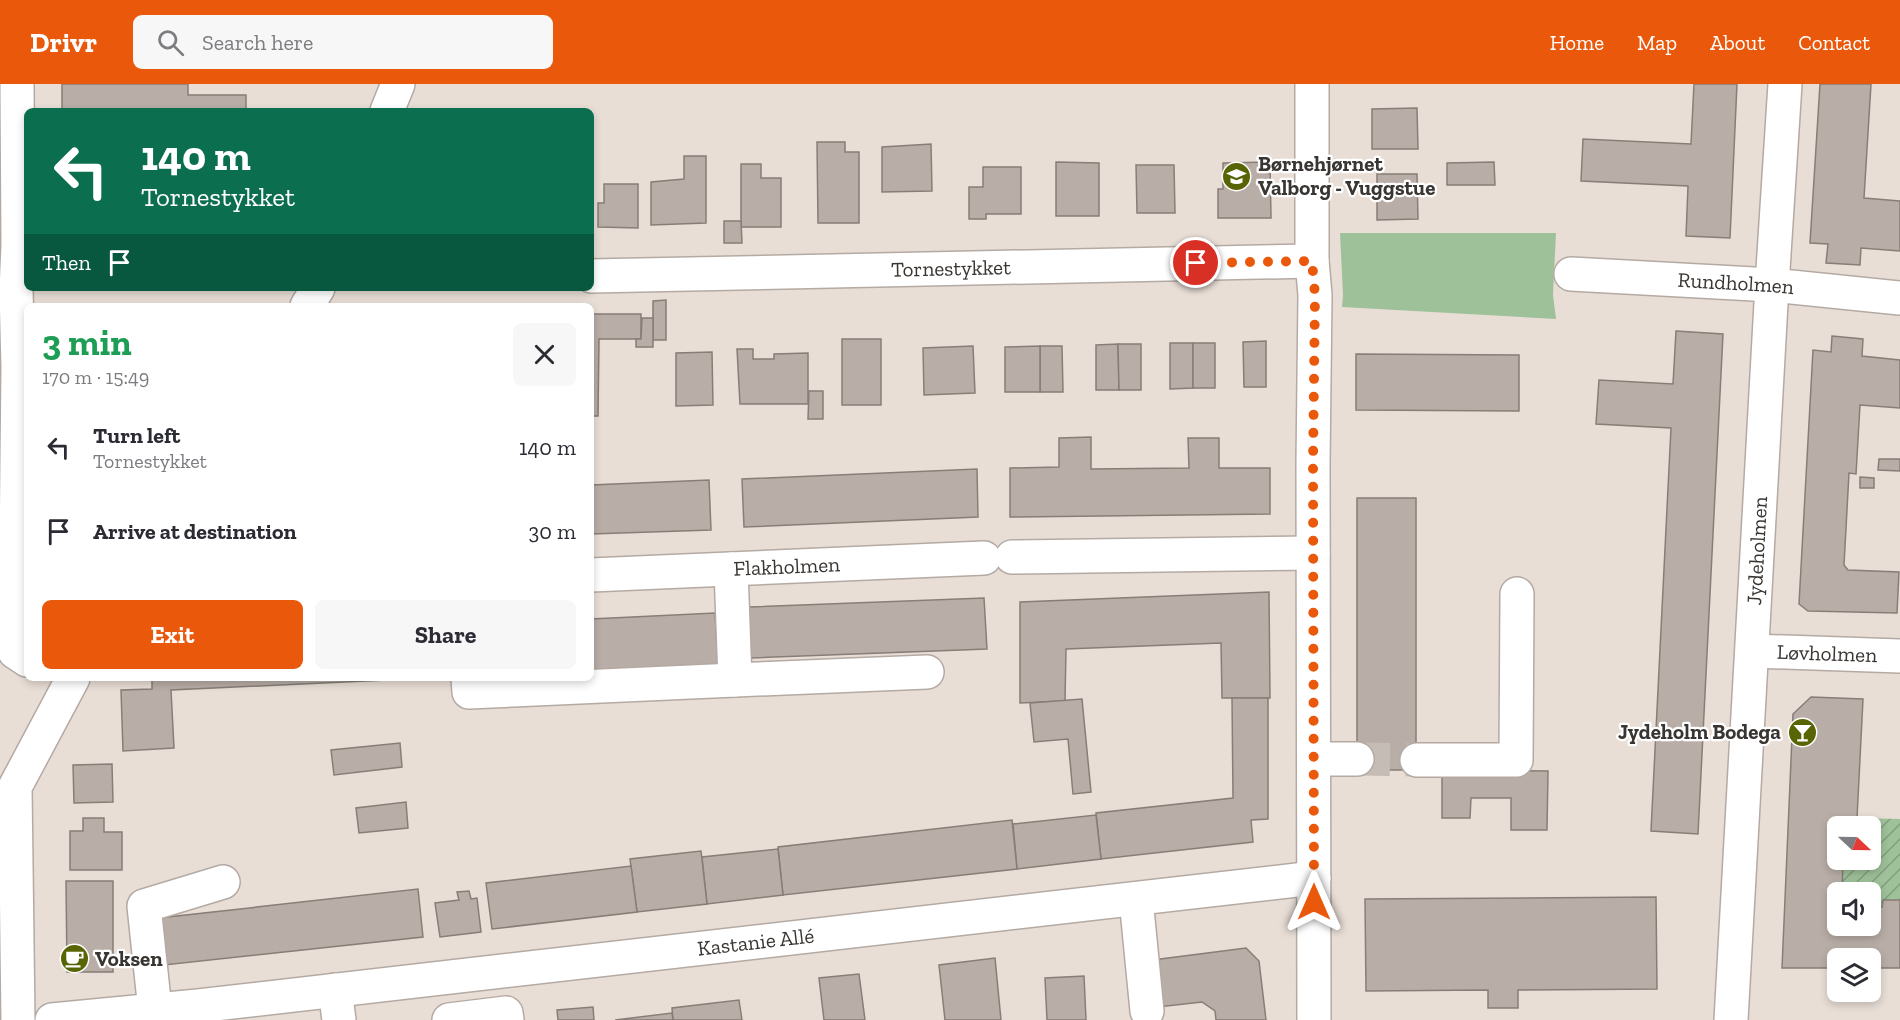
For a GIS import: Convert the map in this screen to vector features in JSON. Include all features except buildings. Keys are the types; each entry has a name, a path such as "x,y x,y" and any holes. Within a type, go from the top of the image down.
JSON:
{"street":[{"path":"14,655 8,505 9,367 16,290 17,84"},
{"path":"388,108 398,84"},
{"path":"1312,84 1312,261 1315,295 1314,1020"},
{"name":"Jydeholmen","path":"1731,1020 1785,84"},
{"name":"Tornestykket","path":"594,276 1312,261"},
{"name":"Rundholmen","path":"1571,274 1772,285 1900,298"},
{"name":"Flakholmen","path":"594,575 998,557 1313,553"},
{"path":"730,569 735,680"},
{"path":"1417,760 1516,760 1517,594"},
{"name":"Løvholmen","path":"1753,651 1900,656"},
{"path":"468,681 469,692 927,672"},
{"path":"18,1020 7,787 64,681"},
{"path":"1314,759 1357,759"},
{"name":"Kastanie Allé","path":"52,1020 155,1010 199,1013 337,1005 1136,899 1314,878"},
{"path":"155,1010 144,906 223,882"},
{"path":"1136,899 1147,1011"},
{"path":"449,1020 507,1013 507,1020"}],"green space":[{"path":"1340,233 1556,233 1553,295 1556,319 1342,307"},
{"path":"1881,819 1900,819 1900,900 1881,907 1881,882 1842,882 1843,870 1881,870"}],"tunnel":[{"path":"1357,759 1417,760"}],"place":[{"name":"Børnehjørnet Valborg - Vuggstue","path":"1237,176"},
{"name":"Jydeholm Bodega","path":"1802,732"},
{"name":"Voksen","path":"74,959"}],"route":[{"path":"1196,263 1312,261 1315,295 1314,902"}]}
